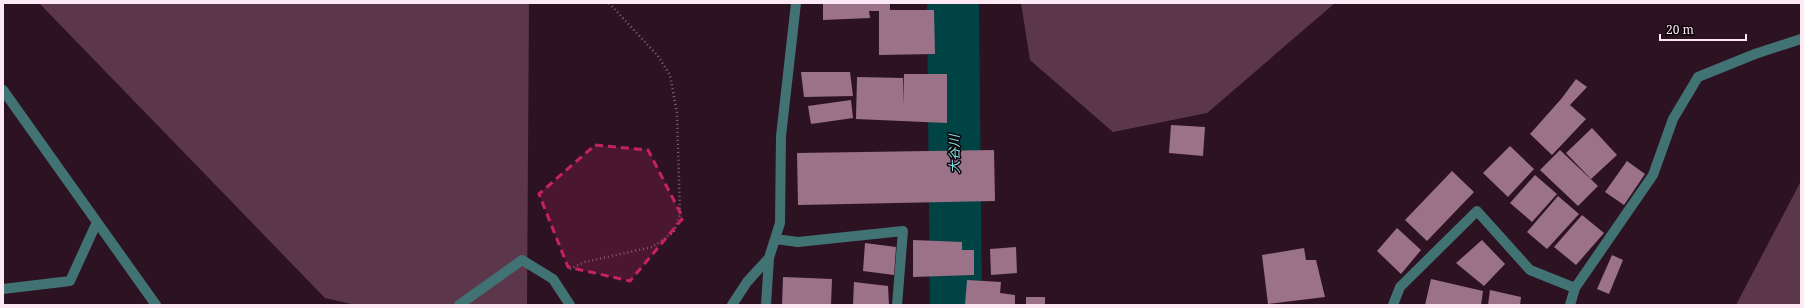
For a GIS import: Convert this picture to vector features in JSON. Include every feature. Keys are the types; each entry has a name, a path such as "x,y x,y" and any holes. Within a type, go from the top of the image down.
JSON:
{"street":[{"path":"766,305 769,258 780,222 781,136 796,3"},
{"path":"1570,305 1575,288 1653,175 1673,119 1698,77 1755,54 1801,39"},
{"path":"3,90 156,305"},
{"path":"1393,305 1400,287 1477,211 1530,270 1575,288"},
{"path":"3,289 70,281 97,222"},
{"path":"775,239 798,242 903,231 897,305"},
{"path":"732,305 746,282 769,258"},
{"path":"459,305 522,260 552,279 570,305"}],"path":[{"path":"552,279 585,262 652,247 674,232 680,214 676,112 670,75 658,56 609,3"}],"highlighted area":[{"path":"595,145 648,150 683,218 630,281 568,267 539,194"}],"shaded area":[{"path":"39,3 529,3 527,305 356,305 325,298"},
{"path":"1021,3 1335,3 1207,113 1113,132 1030,60"},
{"path":"1801,181 1801,305 1736,305"}],"building":[{"path":"823,3 890,3 890,10 934,10 935,54 879,55 879,11 869,11 870,18 823,20"},
{"path":"801,72 850,72 853,96 804,97"},
{"path":"904,74 947,74 947,123 856,119 857,77 903,78 903,105"},
{"path":"1576,79 1587,87 1570,105 1586,119 1552,155 1530,134 1562,98"},
{"path":"851,100 853,118 811,124 808,106"},
{"path":"1171,125 1205,127 1203,156 1169,153"},
{"path":"1592,128 1617,155 1591,179 1566,153"},
{"path":"1510,146 1534,169 1508,197 1483,173"},
{"path":"994,150 995,201 798,205 797,153"},
{"path":"1560,150 1598,186 1578,206 1540,170"},
{"path":"1627,161 1645,174 1624,205 1605,192"},
{"path":"1452,171 1474,192 1427,241 1405,220"},
{"path":"1535,175 1557,194 1532,222 1510,203"},
{"path":"1558,196 1579,214 1547,249 1527,232"},
{"path":"1582,215 1604,233 1576,265 1554,247"},
{"path":"1397,228 1421,250 1401,274 1377,251"},
{"path":"913,240 962,242 962,250 974,250 974,275 913,277"},
{"path":"1482,240 1505,264 1484,286 1456,263"},
{"path":"865,243 896,247 894,275 863,271"},
{"path":"1016,247 1017,273 991,275 990,249"},
{"path":"1304,248 1306,260 1316,260 1325,297 1268,304 1262,255"},
{"path":"1612,255 1623,260 1609,294 1597,289"},
{"path":"783,277 832,279 831,305 782,305"},
{"path":"1431,279 1483,291 1481,305 1425,305"},
{"path":"967,280 1001,282 1000,293 1015,295 1015,305 965,305"},
{"path":"854,282 888,286 889,305 853,305"},
{"path":"1490,290 1521,297 1520,305 1488,305"},
{"path":"1026,297 1045,297 1045,305 1026,305"}],"waterway":[{"name":"大谷川","path":"953,3 956,305"}]}
